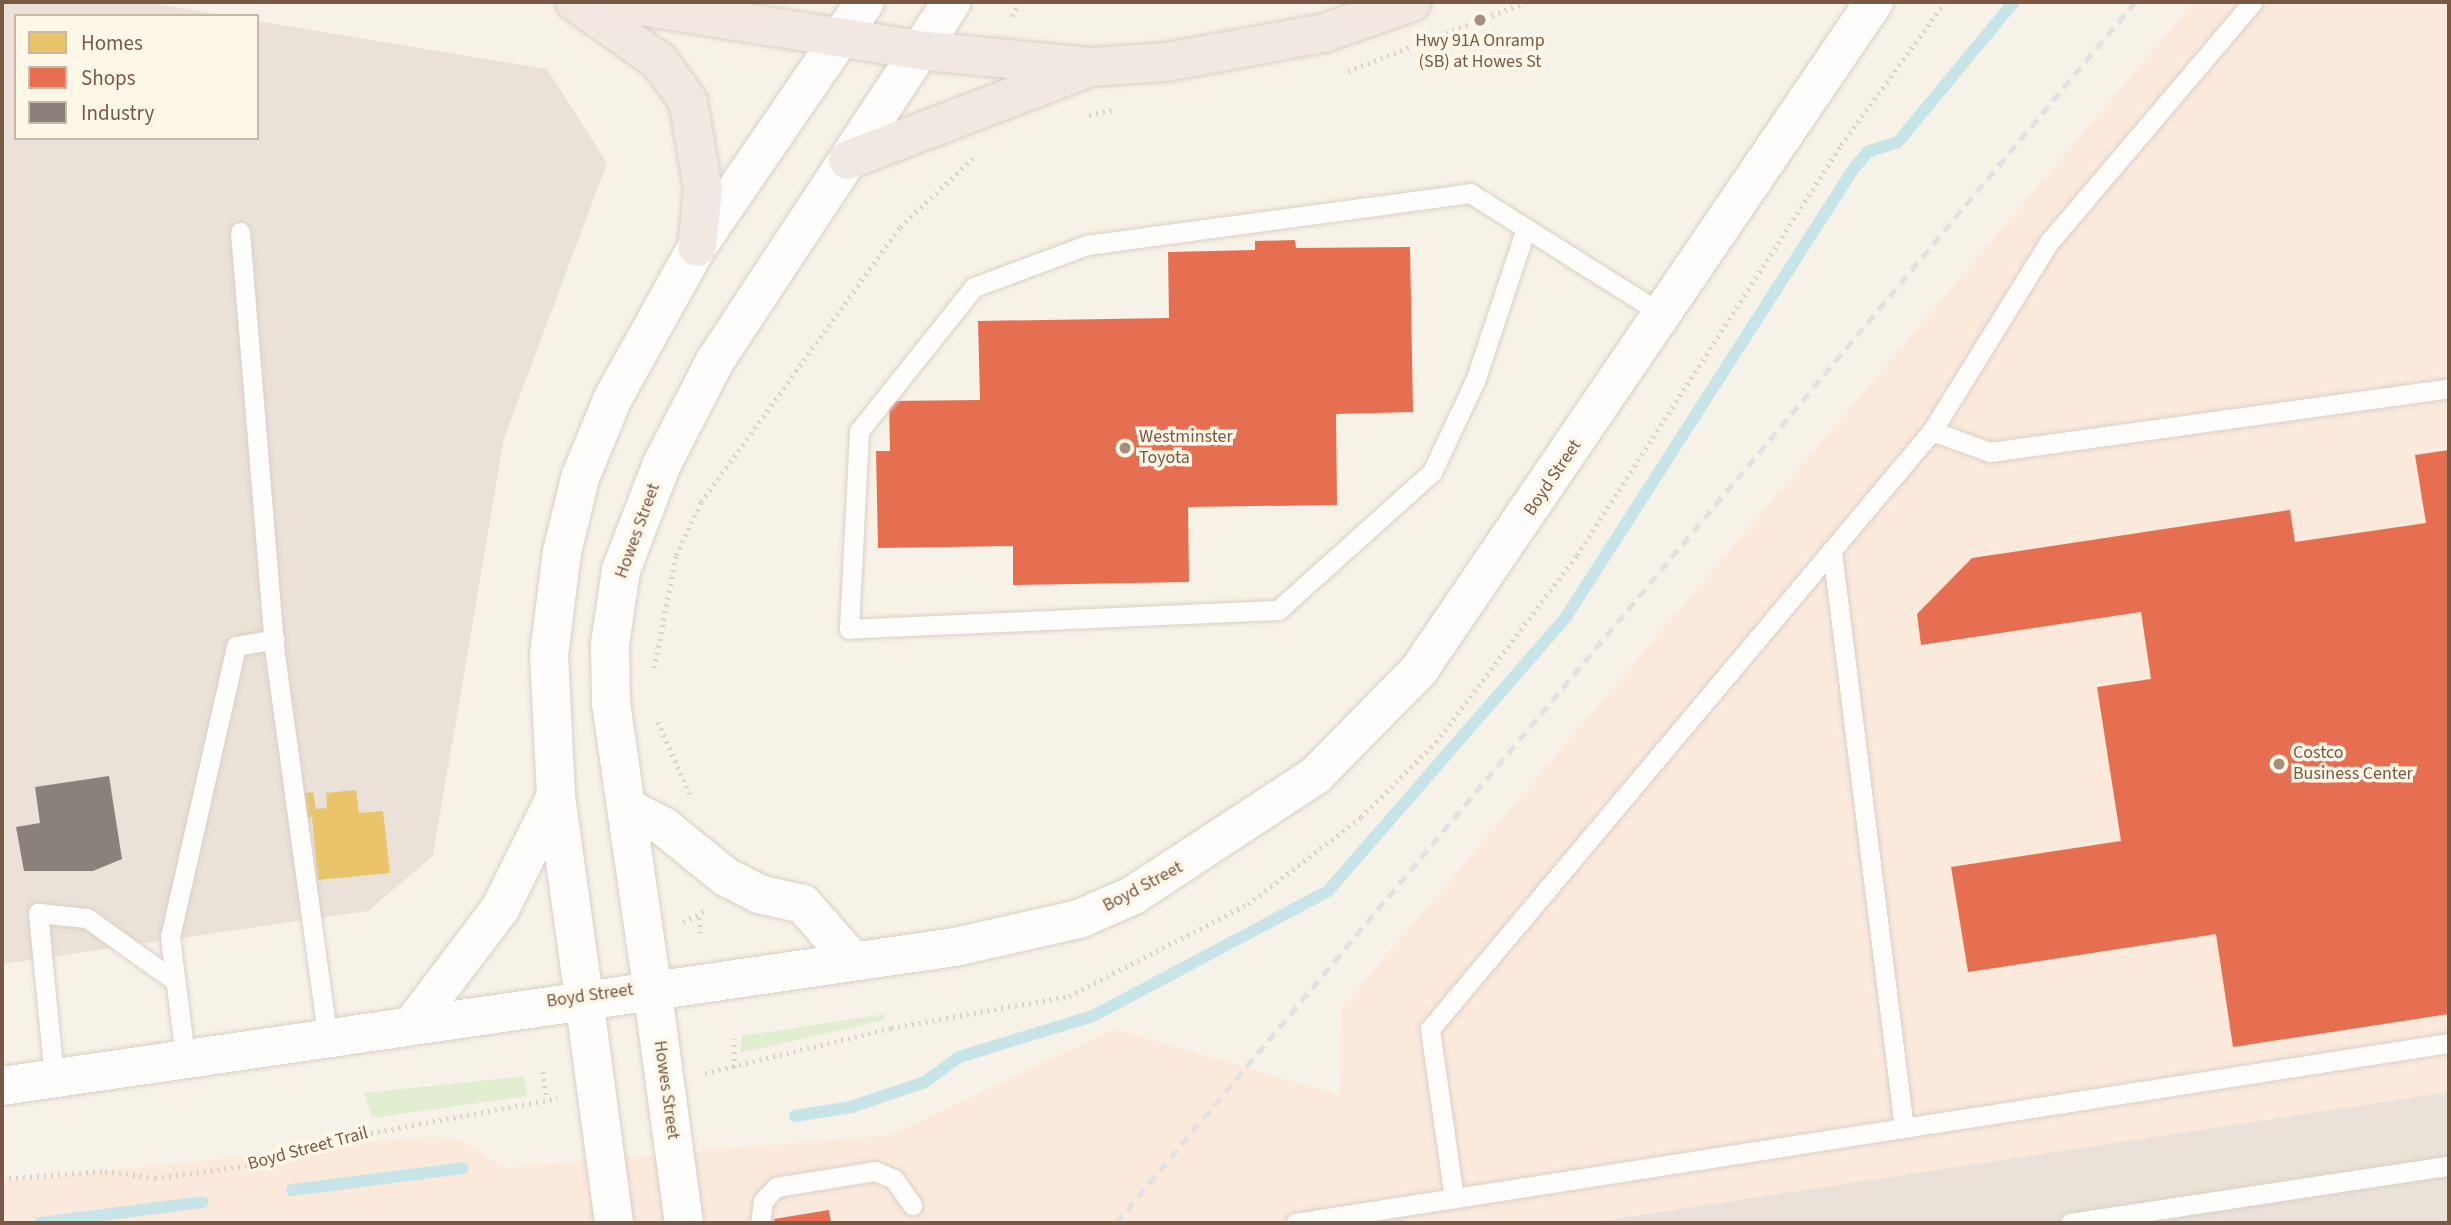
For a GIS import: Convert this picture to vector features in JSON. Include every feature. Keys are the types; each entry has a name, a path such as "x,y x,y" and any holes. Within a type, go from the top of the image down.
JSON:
{"highway":[{"path":"575,2 659,61 688,101 703,176 697,247"},
{"path":"615,2 925,51 1090,67 1167,62 1324,33 1412,2"},
{"path":"848,160 1090,67"}],"main road":[{"path":"614,1223 556,796 552,605 580,478 613,397 697,247 865,2"},
{"name":"Howes Street","path":"684,1223 611,704 610,644 621,570 662,464 715,361 848,160 925,51 953,2"},
{"name":"Boyd Street","path":"2,1086 415,1021 851,959 955,947 1079,919 1198,858 1315,776 1419,670 1458,619 1874,2"},
{"path":"415,1021 500,909 556,796"},
{"path":"627,808 663,826 726,877 759,894 803,904 851,959"}],"lane":[{"path":"1454,1198 1430,1029 1932,431 2050,241 2253,2"},
{"path":"1526,228 1475,381 1432,472 1278,610 849,629 859,431 974,287 1087,245 1470,193 1526,228 1662,314"},
{"path":"240,232 274,639 327,1034"},
{"path":"1932,431 1990,452 2449,388"},
{"path":"1832,551 1904,1128"},
{"path":"185,1056 170,937 236,646 274,639"},
{"path":"54,1077 38,914 87,918 176,981"},
{"path":"1295,1223 2449,1043"},
{"path":"2070,1223 2449,1166"},
{"path":"760,1223 763,1201 776,1188 875,1171 894,1179 912,1205"}],"path":[{"path":"1012,16 1020,2"},
{"path":"654,683 676,555 701,502 900,228 974,157"},
{"path":"656,716 670,756 700,804"},
{"path":"683,922 699,918 701,933"},
{"path":"700,1074 734,1068 734,1039"},
{"path":"542,1072 547,1100"},
{"name":"Boyd Street Trail","path":"2,1179 105,1171 155,1178 260,1164 302,1146 570,1096"}],"shaded area":[{"path":"2,2 145,2 216,14 14,14 14,140 259,140 259,21 547,69 607,163 504,438 433,856 368,911 2,964"},
{"path":"2194,2 2449,2 2449,1092 1588,1223 2,1223 2,1182 433,1136 461,1140 504,1168 891,1135 1115,1029 1340,1095 1342,1008"},
{"path":"2449,1092 2449,1223 1588,1223"}],"green space":[{"path":"884,1014 885,1020 740,1053 742,1036"},
{"path":"523,1076 528,1096 372,1118 364,1093"}],"building: Homes":[{"path":"356,790 359,813 383,811 390,873 318,880 312,817 305,818 302,794 313,792 316,809 327,808 326,793"}],"building: Shops":[{"path":"1295,240 1296,248 1410,247 1413,412 1336,414 1337,505 1188,507 1189,582 1013,585 1013,546 878,548 876,451 890,451 889,401 980,400 978,321 1169,318 1168,252 1255,250 1255,241"},
{"name":"Costco Business Center","path":"2449,450 2449,1014 2233,1047 2216,934 1968,972 1951,867 2121,841 2097,687 2151,679 2141,612 1921,645 1917,614 1972,558 2290,510 2295,542 2426,523 2415,455"},
{"path":"829,1210 831,1223 775,1223 774,1219"}],"building: Industry":[{"path":"109,776 122,859 93,871 24,871 16,827 40,823 35,787"}],"waterway":[{"path":"795,1116 851,1107 925,1082 959,1057 1093,1016 1328,891 1566,617 1854,168 1869,151 1898,142 2014,2"},
{"path":"292,1190 463,1168"},
{"path":"40,1223 203,1202"}],"railway":[{"path":"1116,1223 2135,2"}],"place":[{"name":"Hwy 91A Onramp (SB) at Howes St","path":"1480,20"},
{"name":"Westminster Toyota","path":"1125,448"},
{"name":"Costco Business Center","path":"2279,764"}]}
